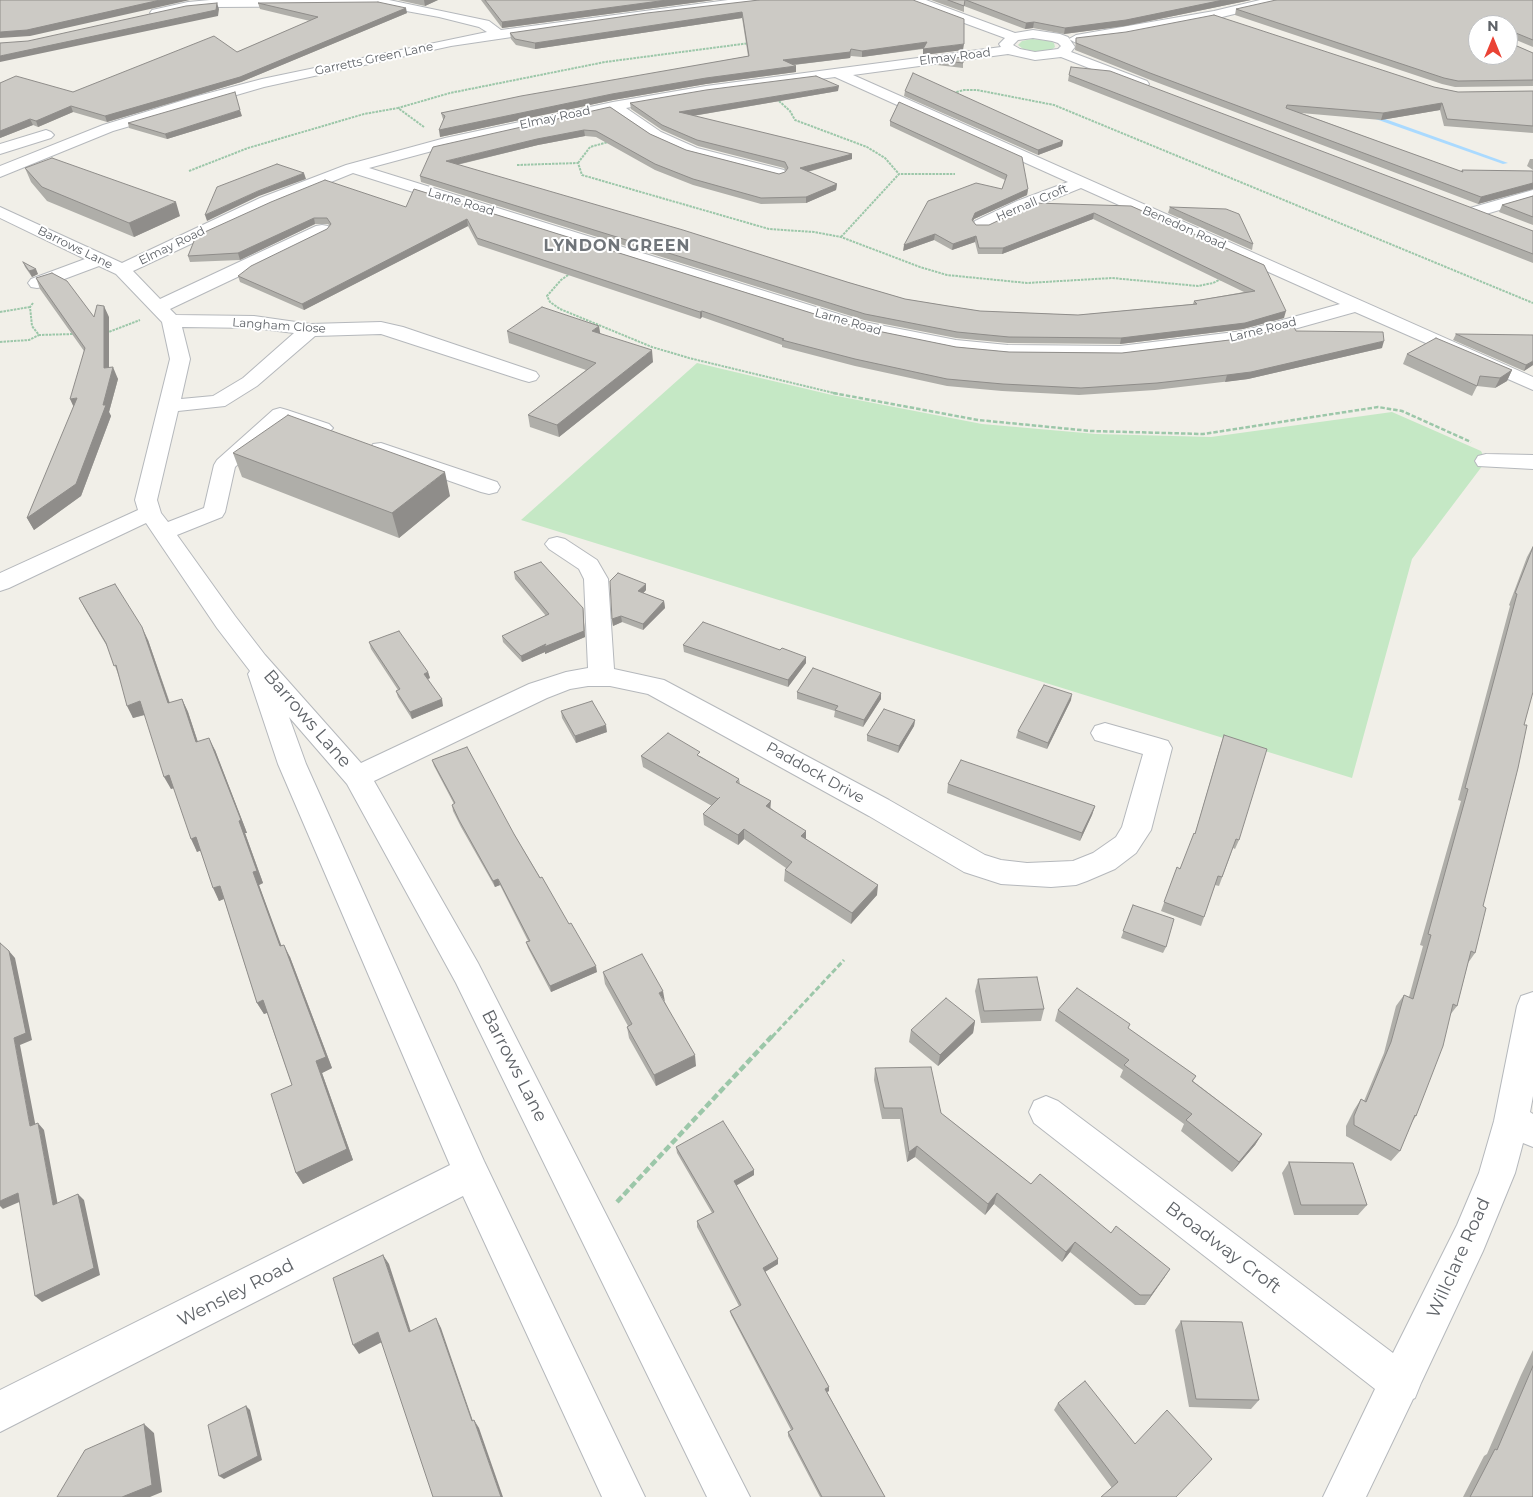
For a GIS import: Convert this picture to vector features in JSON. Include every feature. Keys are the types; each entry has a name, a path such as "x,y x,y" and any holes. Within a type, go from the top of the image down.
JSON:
{"street":[{"path":"668,0 680,9"},
{"name":"Garretts Green Lane","path":"0,172 80,139 142,117 262,83 451,42 498,34 761,0"},
{"path":"914,0 1012,43 1035,56 1062,47 1125,32 1214,15 1275,0"},
{"path":"142,16 194,5 217,3 379,2 439,13 484,24 498,34"},
{"path":"1214,15 1239,24"},
{"name":"Elmay Road","path":"110,265 352,168 444,143 613,106 1012,43 1044,35 1062,47"},
{"path":"1062,47 1154,88"},
{"name":"Benedon Road","path":"835,72 1533,384"},
{"path":"0,149 178,96"},
{"path":"613,106 650,131 692,151 778,173"},
{"path":"123,113 142,117"},
{"name":"Larne Road","path":"352,168 860,327 948,345 1008,352 1120,352 1244,337 1358,305"},
{"name":"Hernall Croft","path":"981,225 1023,205 1082,182"},
{"path":"1500,221 1471,210 1533,195"},
{"name":"Barrows Lane","path":"0,212 110,265 165,314"},
{"path":"0,584 70,549 150,513 146,500 180,360 165,314 322,230"},
{"path":"37,283 110,265"},
{"path":"60,290 110,265"},
{"name":"Langham Close","path":"165,314 254,322 310,330 367,328 388,330 529,376"},
{"path":"169,406 218,402 250,382 310,330"},
{"path":"164,532 214,512 225,465 280,414 489,487"},
{"path":"1486,461 1523,462"},
{"name":"Barrows Lane","path":"150,513 226,622 256,661 357,776 467,973 729,1497"},
{"path":"557,544 589,564 596,579 601,677"},
{"name":"Barrows Lane","path":"256,661 292,764 472,1173 624,1497"},
{"name":"Paddock Drive","path":"357,776 538,691 566,682 601,677 626,679 655,686 870,803 975,864 1001,872 1027,876 1076,873 1090,868 1115,855 1126,845 1136,830 1158,748 1105,733"},
{"name":"Willclare Road","path":"1344,1497 1401,1384 1480,1214 1497,1173 1522,1126 1533,1006"},
{"name":"Broadway Croft","path":"1046,1112 1401,1384"},
{"name":"Wensley Road","path":"0,1412 472,1173"}],"path":[{"path":"189,171 248,148 364,114 398,108 450,93 605,62 751,43"},
{"path":"760,82 790,111 795,120 867,147 886,158 899,174"},
{"path":"911,107 972,89 1054,105 1533,303"},
{"path":"398,108 444,143"},
{"path":"578,163 590,147 650,131"},
{"path":"517,165 578,163"},
{"path":"578,163 582,175 769,230 814,232 841,237 920,267 948,275 1027,283 1112,278 1198,286 1213,283 1260,261"},
{"path":"841,237 899,174 955,174"},
{"path":"608,248 561,280 547,296 550,302 652,347 689,358 839,394 978,420 1091,431 1203,434 1378,407 1402,411 1523,462"},
{"path":"39,335 32,326 30,307 36,299 60,290"},
{"path":"0,312 30,307"},
{"path":"99,333 107,333 165,314"},
{"path":"0,342 29,340 39,335 83,334"},
{"path":"594,1226 844,960"}],"green space":[{"path":"1032,39 1050,41 1054,43 1055,47 1050,51 1039,52 1023,49 1018,45 1022,41"},
{"path":"697,363 832,395 982,424 1096,434 1211,437 1392,412 1481,451 1486,461 1412,559 1352,778 521,520"}],"building":[{"path":"0,0 160,0 27,30 0,32"},
{"path":"485,0 667,0 502,22"},
{"path":"759,0 913,0 964,19 964,44 923,49 927,42 862,51 851,49 850,52 783,60 796,66 706,78 612,94 439,130 445,116 441,113 521,96 749,56 742,12 535,43 515,39 510,33 647,13"},
{"path":"948,0 965,0 964,6"},
{"path":"966,0 1223,0 1126,20 1065,28 1034,22 1026,23"},
{"path":"1276,0 1533,0 1533,40 1518,34 1518,15 1468,15 1468,65 1518,65 1518,46 1533,53 1533,80 1458,81 1236,9"},
{"path":"378,2 406,8 240,77 105,116 71,106 36,121 30,119 0,131 0,83 16,76 73,92 214,36 237,52 318,17 258,3"},
{"path":"217,3 216,10 0,56 0,43 28,41 186,6"},
{"path":"1214,15 1434,87 1458,92 1533,91 1533,126 1447,119 1442,103 1383,113 1287,105 1286,108 1463,172 1462,170 1533,171 1533,183 1481,197 1150,73 1076,43 1076,38 1126,32"},
{"path":"963,57 963,63 938,60"},
{"path":"1071,67 1110,71 1533,231 1533,254 1069,75"},
{"path":"913,73 1063,141 1038,150 905,91"},
{"path":"816,76 839,86 679,112 852,154 800,168 837,184 806,197 761,198 693,179 655,164 596,131 584,130 537,139 446,161 683,230 905,299 948,306 980,311 1078,315 1197,304 1194,301 1255,291 1094,213 1003,248 979,248 976,236 953,244 935,234 904,245 928,201 976,183 1002,189 1007,175 890,121 899,102 1022,157 1028,189 975,213 972,220 976,225 989,225 1035,203 1131,206 1264,265 1286,311 1245,323 1121,338 1009,337 957,332 865,314 420,176 433,147 610,107 650,134 686,150 779,174 785,172 788,168 785,162 697,140 662,125 630,103 706,90"},
{"path":"235,92 240,110 165,134 128,123"},
{"path":"52,158 176,202 129,223 42,187 25,168"},
{"path":"277,164 304,173 205,215 217,187"},
{"path":"325,180 406,207 414,189 853,326 956,347 1009,352 1122,353 1246,338 1293,325 1296,331 1383,332 1384,341 1251,372 1157,383 1081,388 1003,384 947,379 855,359 782,340 784,339 477,238 467,219 302,304 238,276 251,266 327,229 331,224 327,218 314,218 238,253 188,256 196,236"},
{"path":"1533,196 1533,217 1502,205"},
{"path":"1170,207 1226,209 1239,214 1253,244"},
{"path":"23,262 36,269 29,271"},
{"path":"52,273 67,281 94,317 97,305 104,306 104,368 113,367 103,405 106,405 76,484 27,518 77,398 70,399 85,348 36,278"},
{"path":"542,307 599,326 592,331 652,350 557,425 528,415 596,363 507,331"},
{"path":"1456,334 1533,335 1533,361 1526,365"},
{"path":"1436,338 1512,370 1500,378 1480,376 1477,386 1407,354"},
{"path":"288,415 445,472 392,513 233,453"},
{"path":"1533,547 1533,692 1524,725 1527,725 1518,768 1483,906 1486,908 1475,953 1471,951 1457,1006 1453,1004 1443,1046 1416,1116 1400,1151 1354,1125 1354,1116 1361,1099 1366,1102 1391,1042 1404,995 1413,999 1431,935 1428,934 1468,789 1465,788 1517,594 1515,593"},
{"path":"541,562 583,608 584,631 544,647 546,644 521,656 502,636 549,614 514,572"},
{"path":"618,573 646,584 638,591 664,601 643,624 621,616 612,619 610,581"},
{"path":"115,584 142,627 168,703 182,699 196,742 209,738 241,820 239,821 257,871 253,872 280,946 284,945 326,1057 316,1061 347,1149 296,1173 271,1094 292,1085 263,1000 257,1003 220,886 213,888 196,837 191,839 169,775 164,777 140,701 127,706 116,665 114,666 106,643 79,598"},
{"path":"703,622 780,650 782,648 806,657 788,680 683,645"},
{"path":"399,631 428,672 424,674 442,699 410,712 396,691 400,689 369,642"},
{"path":"813,668 881,693 864,720 835,710 838,706 797,692"},
{"path":"1044,685 1072,694 1048,743 1018,731"},
{"path":"592,701 606,725 575,736 561,711"},
{"path":"884,709 915,720 899,746 867,735"},
{"path":"668,733 700,752 697,755 739,779 736,782 771,801 766,806 806,831 801,836 878,885 852,913 785,870 792,862 744,829 738,835 703,814 718,799 641,756"},
{"path":"1224,735 1267,749 1239,840 1236,839 1222,877 1218,876 1204,917 1164,902 1177,867 1180,869 1195,834"},
{"path":"467,747 514,834 596,966 550,986 526,942 530,941 498,879 493,881 459,820 452,805 455,803 432,760"},
{"path":"961,760 1095,806 1082,833 948,784"},
{"path":"1133,905 1174,919 1166,947 1123,931"},
{"path":"0,943 9,951 26,1033 14,1038 30,1126 38,1123 53,1205 78,1194 94,1268 35,1296 18,1193 0,1201"},
{"path":"642,954 663,991 659,993 695,1055 654,1075 627,1027 632,1024 603,972"},
{"path":"1037,977 1044,1009 984,1011 978,979"},
{"path":"1077,988 1130,1024 1128,1028 1196,1076 1192,1081 1262,1134 1239,1162 1186,1120 1192,1114 1124,1065 1129,1060 1058,1010"},
{"path":"946,998 975,1021 940,1055 911,1030"},
{"path":"931,1067 941,1113 1031,1184 1040,1174 1111,1233 1116,1226 1170,1269 1151,1295 1140,1295 1075,1242 1066,1252 997,1193 988,1204 917,1146 909,1152 902,1108 884,1108 875,1068"},
{"path":"723,1121 754,1170 734,1181 778,1259 763,1268 829,1387 825,1389 885,1497 822,1497 788,1432 793,1429 730,1311 741,1305 697,1221 714,1212 676,1147"},
{"path":"1289,1162 1353,1163 1367,1205 1301,1205"},
{"path":"383,1255 409,1332 436,1318 501,1497 433,1497 378,1332 353,1345 333,1278"},
{"path":"1181,1321 1242,1322 1259,1400 1196,1399"},
{"path":"1533,1366 1533,1497 1470,1497 1495,1449 1497,1450"},
{"path":"1085,1381 1135,1444 1167,1410 1212,1459 1176,1497 1101,1497 1118,1482 1058,1403"},
{"path":"246,1406 258,1456 219,1476 208,1425"},
{"path":"144,1424 152,1485 122,1497 57,1497 85,1450"}],"waterway":[{"path":"1372,116 1505,163"}],"district":[{"name":"LYNDON GREEN","path":"617,246"}]}
